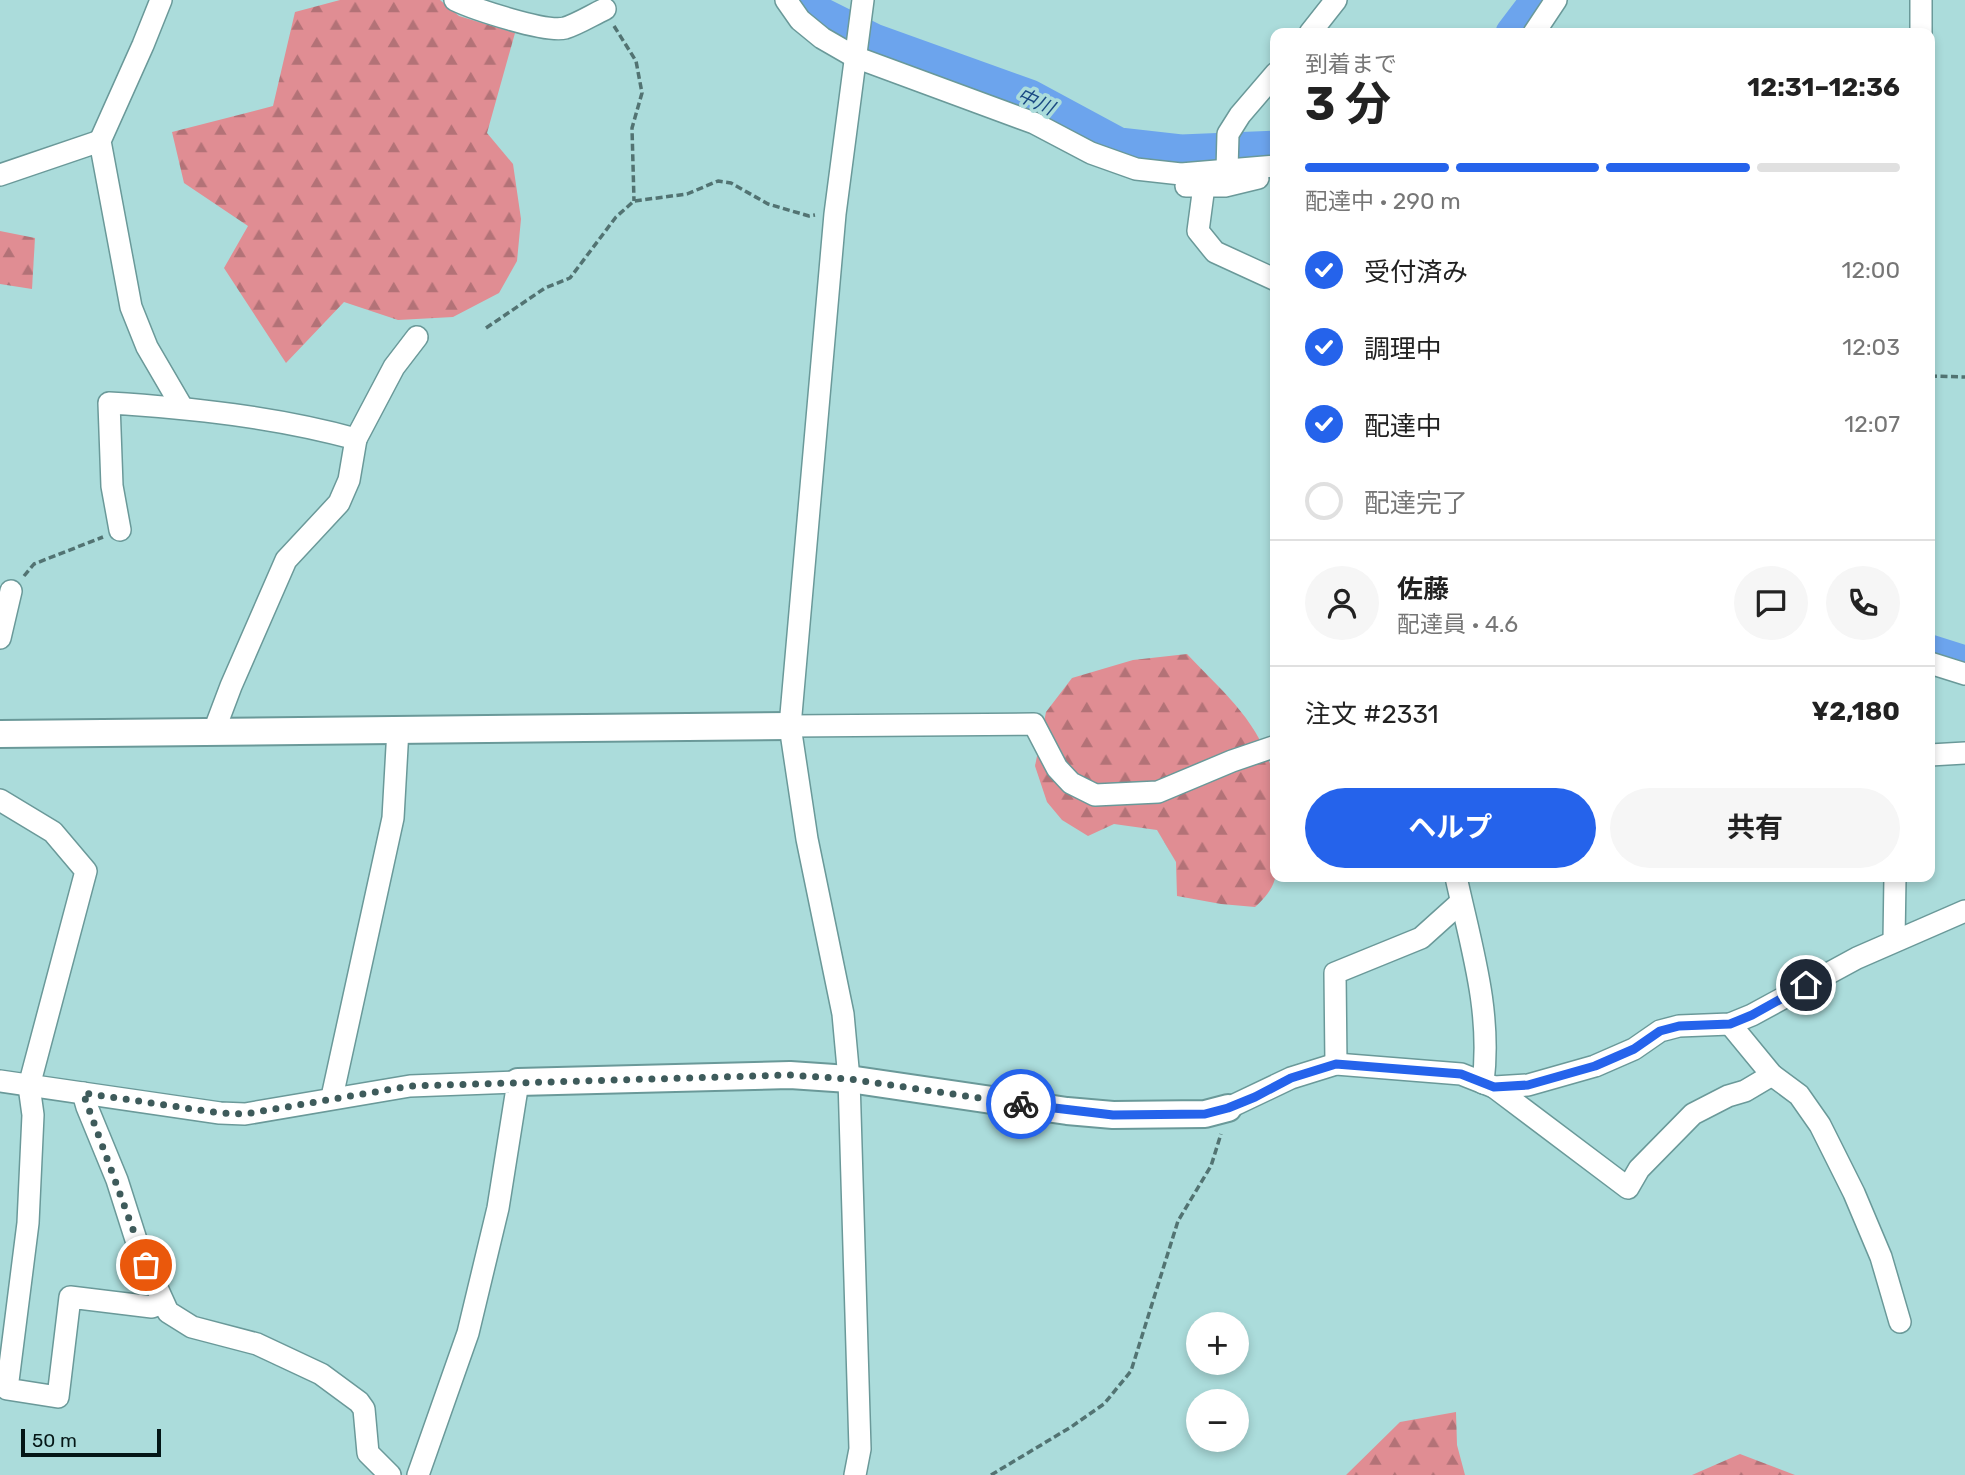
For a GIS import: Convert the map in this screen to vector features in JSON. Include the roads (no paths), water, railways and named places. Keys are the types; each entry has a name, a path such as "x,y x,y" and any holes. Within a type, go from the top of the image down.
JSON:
{"street":[{"path":"161,0 100,141 131,307 146,347 181,407"},
{"path":"454,0 473,8 550,29 565,28 605,9"},
{"path":"786,0 800,20 822,38 1034,122 1091,153 1136,169 1181,174 1227,157 1270,165"},
{"path":"1314,28 1336,0"},
{"path":"1537,28 1556,0"},
{"path":"1921,0 1921,28"},
{"path":"855,1475 860,1449 849,1079 843,1014 807,839 790,726 835,214 861,10"},
{"path":"1227,157 1240,115 1270,80"},
{"path":"2,178 100,141"},
{"path":"1123,164 1150,183 1203,186 1225,186 1257,179 1270,169"},
{"path":"1203,186 1198,231 1215,252 1270,278"},
{"path":"214,731 286,560 339,503 349,480 356,439 394,367 417,337"},
{"path":"120,530 112,486 109,403 181,407 278,422 356,439"},
{"path":"0,638 11,591"},
{"path":"1935,665 1965,674"},
{"path":"0,734 1034,724 1058,768 1071,783 1095,795 1158,792 1270,748"},
{"path":"332,1097 393,818 398,729"},
{"path":"1935,755 1965,753"},
{"path":"0,800 53,832 86,871 29,1086 33,1115 28,1223 7,1389 58,1397 70,1297 152,1307 163,1303"},
{"path":"1457,882 1479,972 1489,1085"},
{"path":"1894,942 1895,882"},
{"path":"1336,1064 1335,972 1421,938 1461,902"},
{"path":"1489,1085 1528,1085 1595,1066 1634,1049 1660,1031 1679,1026 1730,1024 1752,1015 1857,958 1965,911"},
{"path":"1730,1024 1772,1075 1799,1095 1819,1125 1854,1192 1881,1257 1900,1322"},
{"path":"0,1081 220,1113 272,1110 332,1097 410,1086 790,1075 849,1079 1067,1111 1113,1115 1205,1114 1255,1097 1291,1078 1336,1064 1461,1074 1489,1085 1628,1188 1639,1169 1693,1114 1728,1096 1745,1091 1772,1075"},
{"path":"418,1475 468,1333 498,1208 518,1082"},
{"path":"83,1093 117,1180 138,1246 168,1312 178,1321 192,1327 257,1344 321,1374 359,1402 364,1409 368,1453 390,1475"}],"waterway":[{"name":"中川","path":"809,0 818,12 874,40 1030,96 1119,144 1181,151 1270,147"},
{"path":"1516,28 1537,0"},
{"name":"中川","path":"1935,653 1965,662"}]}
